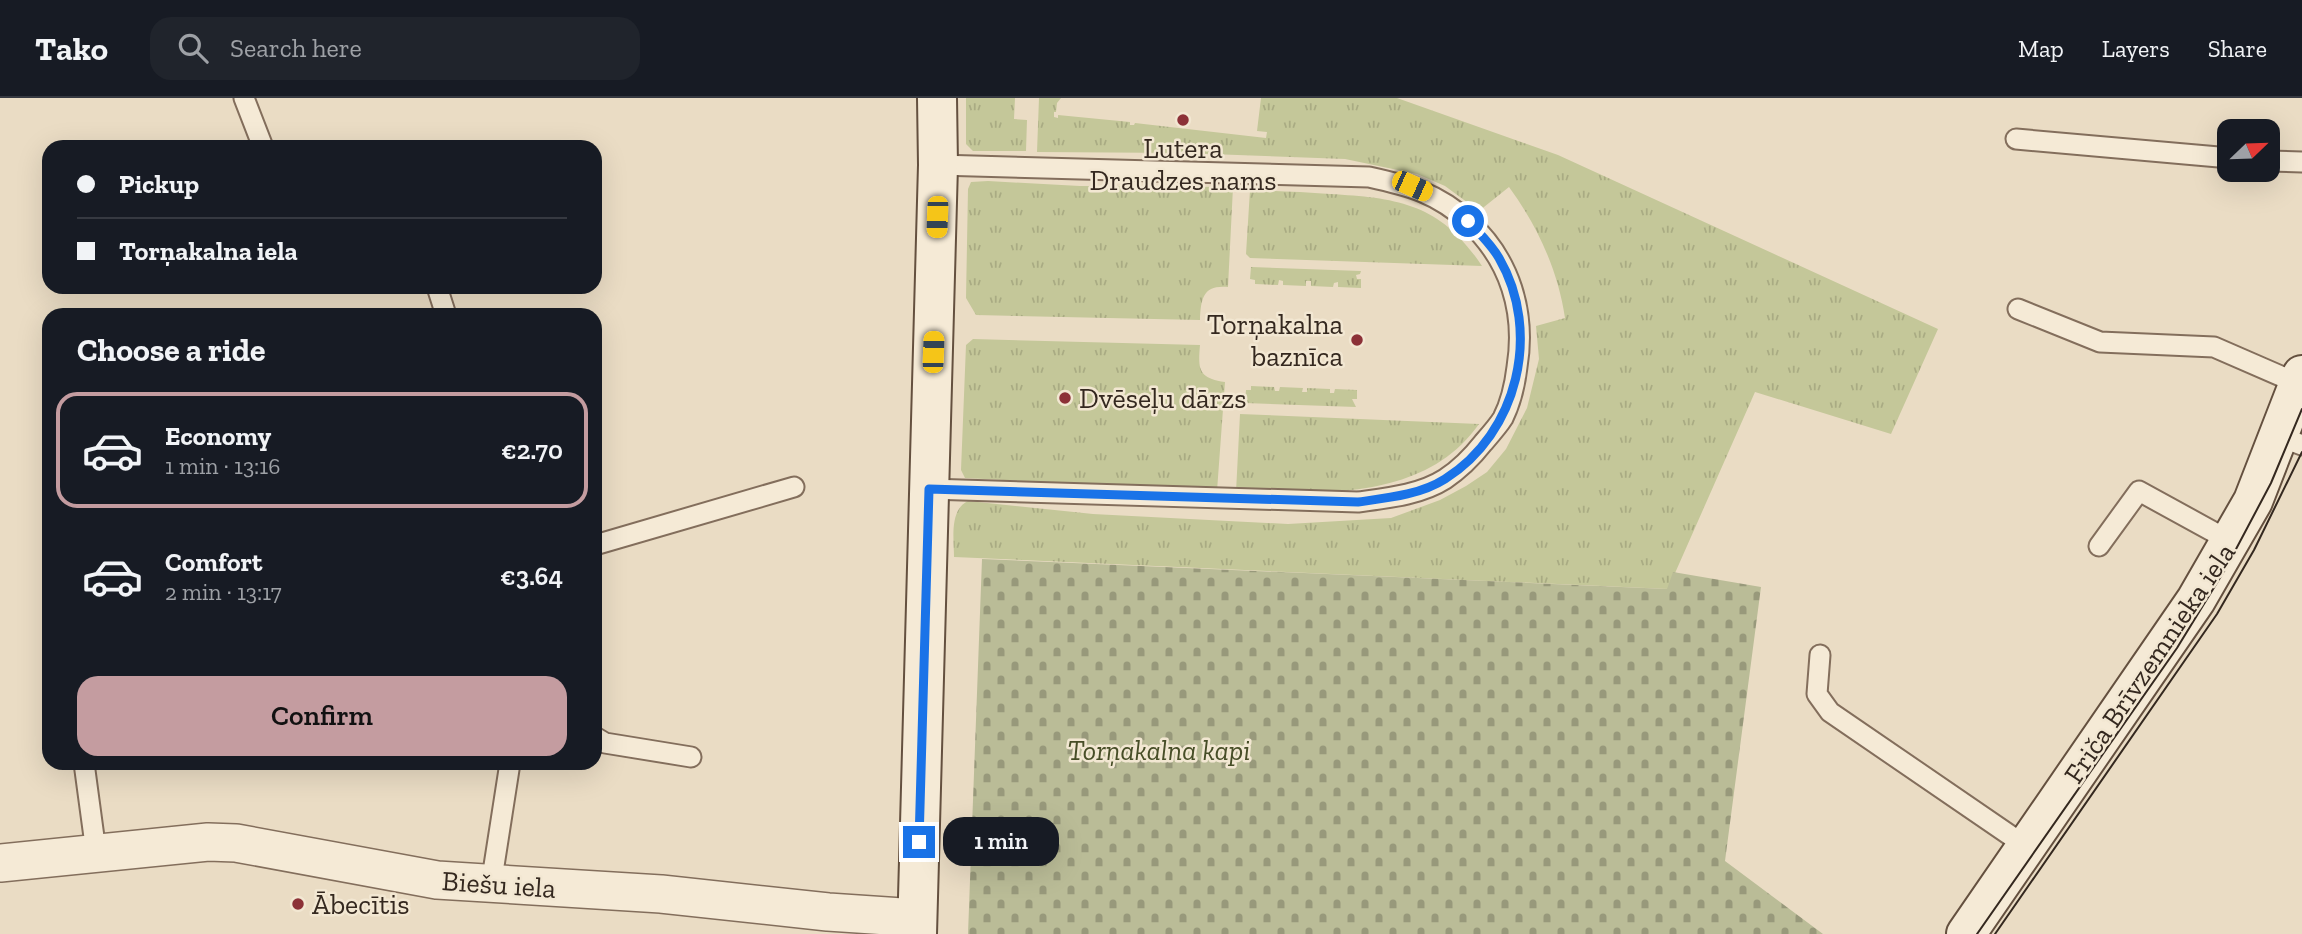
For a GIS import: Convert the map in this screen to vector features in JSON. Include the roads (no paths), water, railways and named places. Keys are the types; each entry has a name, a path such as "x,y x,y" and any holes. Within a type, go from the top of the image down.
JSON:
{"street":[{"path":"917,926 938,165 937,98"},
{"name":"Friča Brīvzemnieka iela","path":"1966,934 2196,600 2290,440 2300,380"},
{"name":"Biešu iela","path":"0,863 208,842 236,843 438,880 661,894 828,912 917,926"}],"lane":[{"path":"244,98 260,140"},
{"path":"2016,139 2217,157"},
{"path":"2280,161 2302,162"},
{"path":"929,489 1358,502 1405,495 1444,480 1469,460 1503,419 1514,390 1520,350 1520,320 1511,284 1498,256 1468,221 1431,195 1412,186 1369,177 938,165"},
{"path":"2018,309 2100,342 2214,347 2300,380"},
{"path":"602,543 794,487"},
{"path":"2098,546 2138,491 2230,541"},
{"path":"1820,655 1817,694 1830,712 2025,848"},
{"path":"602,742 691,757"},
{"path":"85,770 96,852"},
{"path":"491,885 509,770"}],"tram line":[{"path":"1977,934 2177,648 2226,568 2271,483 2302,409"},
{"path":"1995,934 2217,614 2254,550 2302,452"}],"place":[{"name":"Lutera Draudzes nams","path":"1183,120"},
{"name":"Torņakalna baznīca","path":"1357,340"},
{"name":"Dvēseļu dārzs","path":"1065,398"},
{"name":"Ābecītis","path":"298,904"}],"park label":[{"name":"Torņakalna kapi","path":"1159,750"}]}
